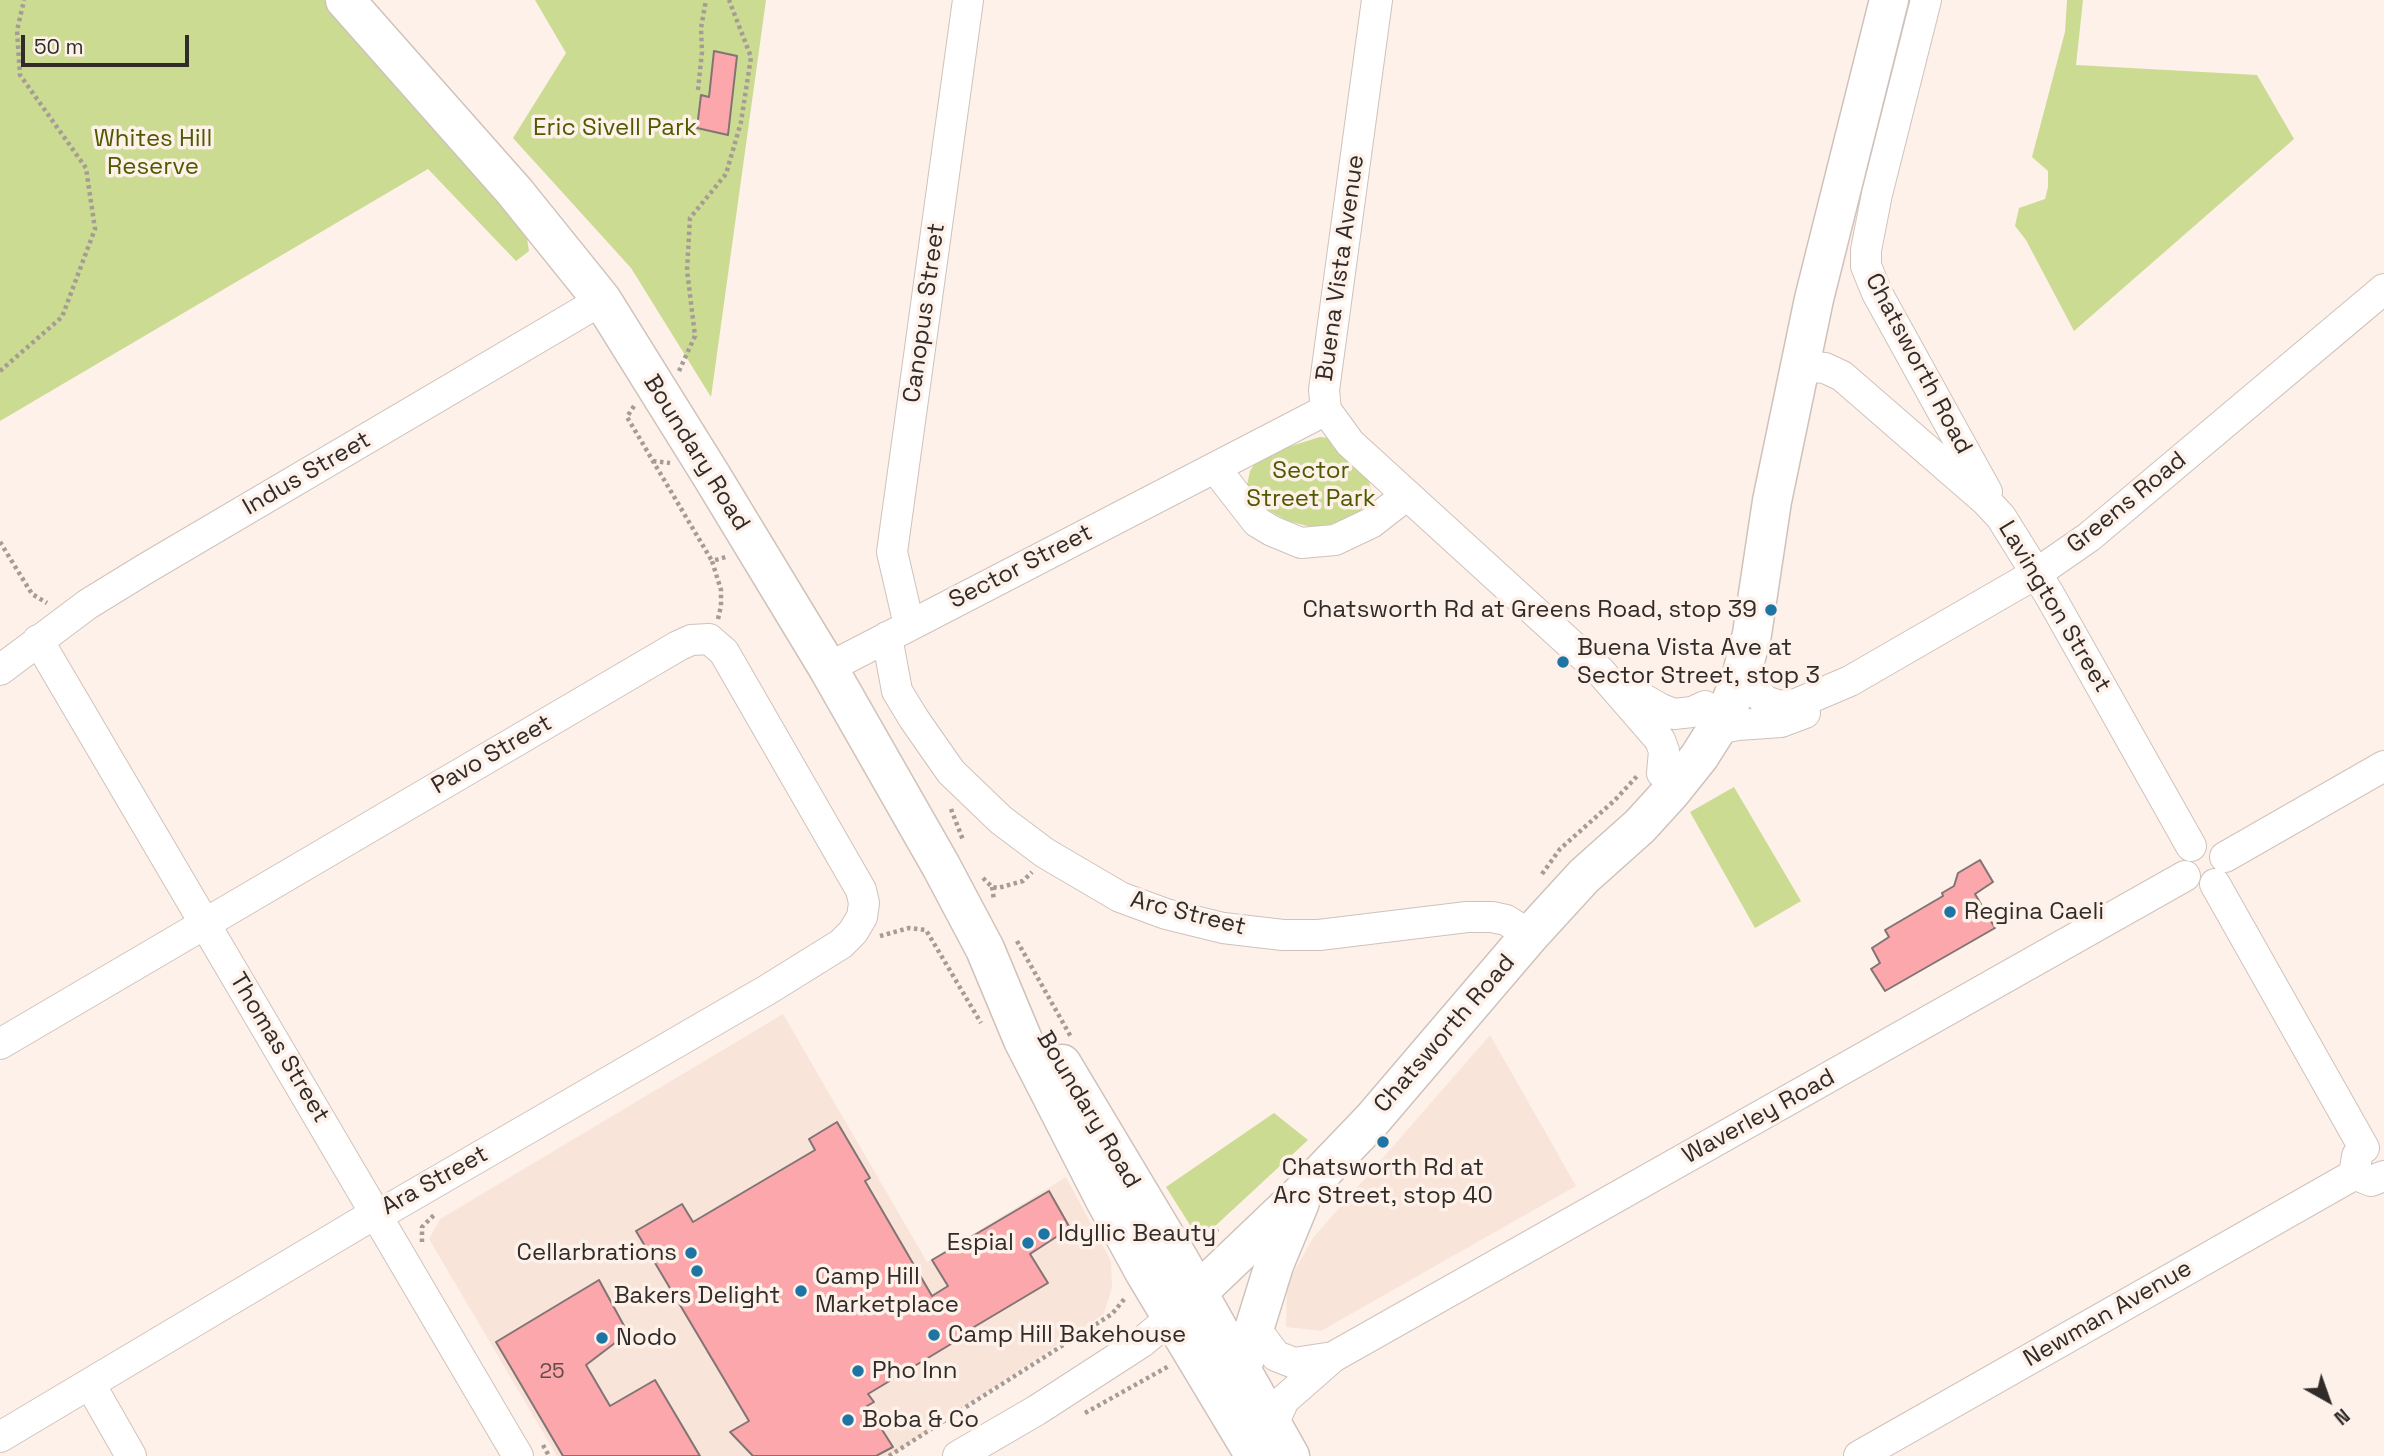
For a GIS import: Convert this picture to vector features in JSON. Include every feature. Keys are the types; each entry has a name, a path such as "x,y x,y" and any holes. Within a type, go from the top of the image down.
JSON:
{"main road":[{"name":"Boundary Road","path":"345,0 514,192 602,300 828,668 941,866 998,940 1024,1040 1111,1212 1185,1304 1242,1368 1273,1445"},
{"name":"Chatsworth Road","path":"1584,876 1653,771 1732,701 1744,668 1755,619 1772,501 1814,299 1889,0"},
{"name":"Chatsworth Road","path":"1185,1304 1304,1191 1372,1120 1530,935 1584,876 1645,821 1685,775 1711,718 1715,679 1738,593 1772,501"},
{"name":"Chatsworth Road","path":"1242,1368 1274,1265 1304,1191"},
{"name":"Boundary Road","path":"1185,1304 1273,1445"}],"street":[{"name":"Canopus Street","path":"898,631 892,552 968,0"},
{"name":"Buena Vista Avenue","path":"1377,0 1324,390 1326,410 1350,443 1601,671 1660,740 1664,751 1653,771"},
{"name":"Chatsworth Road","path":"1926,0 1877,194 1866,250 1866,266 1877,293 2001,516"},
{"name":"Greens Road","path":"1711,718 1738,725 1767,725 1788,720 1812,709 1846,684 2037,573 2089,537 2384,289"},
{"name":"Indus Street","path":"23,651 145,569 602,300"},
{"name":"Lavington Street","path":"1800,366 1825,368 1842,376 2001,516 2037,573 2191,846"},
{"name":"Sector Street","path":"828,668 1326,410"},
{"path":"1215,468 1257,522 1301,543 1335,540 1371,523 1408,495"},
{"name":"Arc Street","path":"898,631 897,691 951,772 1001,820 1045,853 1120,897 1166,914 1223,928 1283,935 1319,935 1442,919 1492,917 1506,920 1530,935"},
{"path":"709,639 724,652 861,890 866,929"},
{"name":"Pavo Street","path":"0,1044 678,646 691,640 709,639"},
{"name":"Thomas Street","path":"23,651 205,923 377,1214 530,1450"},
{"name":"Greens Road","path":"1744,668 1755,691 1765,701 1776,705 1796,704 1846,684"},
{"name":"Buena Vista Avenue","path":"1601,671 1641,698 1670,713 1688,713 1711,718"},
{"path":"2376,1168 2220,871 2220,849 2206,842 2191,846 2182,861 2185,876 2200,887 2220,871 2384,766"},
{"name":"Waverley Road","path":"1273,1445 1284,1400 1333,1357 2185,876"},
{"name":"Ara Street","path":"0,1437 366,1219 389,1209 767,990 841,944 853,932 866,929"},
{"name":"Newman Avenue","path":"1859,1456 2376,1168"},
{"path":"958,1456 1037,1410 1130,1350 1185,1304"},
{"name":"Waverley Road","path":"1255,1328 1276,1356 1294,1363 1333,1357"},
{"path":"90,1384 131,1456"}],"path":[{"path":"0,371 62,317 95,229 86,168 20,75 18,31 24,0"},
{"path":"698,90 702,52 701,28 706,0"},
{"path":"709,639 721,606 719,580 712,561 627,417 633,407 676,377 695,336 687,270 690,218 726,174 741,122 751,57 729,0"},
{"path":"0,542 32,594 46,600 23,651"},
{"path":"712,561 723,556 731,560"},
{"path":"1538,880 1560,849 1615,800 1653,771"},
{"path":"992,887 1005,887 1023,881 1045,853"},
{"path":"979,873 992,887 997,908"},
{"path":"866,929 926,930 985,1030"},
{"path":"998,940 1073,1040"},
{"path":"422,1245 422,1227 439,1209"},
{"path":"1192,1233 1198,1236 1213,1232 1223,1225"},
{"path":"889,1456 1112,1314 1122,1306 1128,1287"},
{"path":"1081,1415 1172,1364"},
{"path":"530,1450 550,1456"}],"shaded area":[{"path":"783,1014 927,1262 1066,1177 1111,1261 1112,1287 1104,1314 890,1456 557,1456 429,1239 440,1219"},
{"path":"1490,1035 1576,1186 1321,1331 1286,1327 1287,1284 1313,1238"}],"green space":[{"name":"Whites Hill Reserve","path":"0,0 324,0 526,232 529,251 516,261 428,169 0,421"},
{"name":"Eric Sivell Park","path":"535,0 766,0 711,397 631,268 513,138 566,53","holes":["714,51 737,56 728,135 698,128 701,96 709,97"]},
{"path":"2067,0 2083,0 2076,65 2257,75 2294,139 2074,331 2026,240 2015,226 2019,208 2045,199 2048,187 2048,171 2032,157 2065,32"},
{"name":"Sector Street Park","path":"1320,437 1329,438 1333,447 1369,481 1371,491 1368,502 1360,511 1338,523 1315,528 1288,521 1268,510 1253,497 1247,485 1254,465 1275,451"},
{"path":"1734,787 1801,901 1755,928 1690,812"},
{"path":"1274,1113 1308,1140 1213,1228 1198,1229 1190,1225 1166,1187"}],"building":[{"path":"714,51 737,56 728,135 697,128 701,95 709,97"},
{"name":"Regina Caeli","path":"1980,860 1993,882 1975,894 1995,928 1885,991 1871,969 1880,963 1872,948 1889,937 1885,930 1943,896 1942,893 1954,886 1958,873"},
{"name":"Camp Hill Marketplace","path":"837,1122 870,1178 865,1181 932,1296 948,1286 932,1260 1049,1191 1070,1228 1030,1254 1048,1283 868,1394 874,1402 867,1406 893,1447 876,1456 753,1456 730,1432 749,1421 636,1231 682,1204 693,1222 815,1150 809,1139"},
{"path":"599,1280 628,1333 586,1365 610,1406 655,1380 700,1456 563,1456 496,1342"}],"place":[{"name":"Chatsworth Rd at Greens Road, stop 39","path":"1771,610"},
{"name":"Buena Vista Ave at Sector Street, stop 3","path":"1563,662"},
{"name":"Regina Caeli","path":"1950,912"},
{"name":"Chatsworth Rd at Arc Street, stop 40","path":"1383,1142"},
{"name":"Idyllic Beauty","path":"1044,1234"},
{"name":"Espial","path":"1028,1243"},
{"name":"Cellarbrations","path":"691,1253"},
{"name":"Bakers Delight","path":"697,1271"},
{"name":"Camp Hill Marketplace","path":"801,1291"},
{"name":"Camp Hill Bakehouse","path":"934,1335"},
{"name":"Nodo","path":"602,1338"},
{"name":"Pho Inn","path":"858,1371"},
{"name":"Boba & Co","path":"848,1420"}]}
